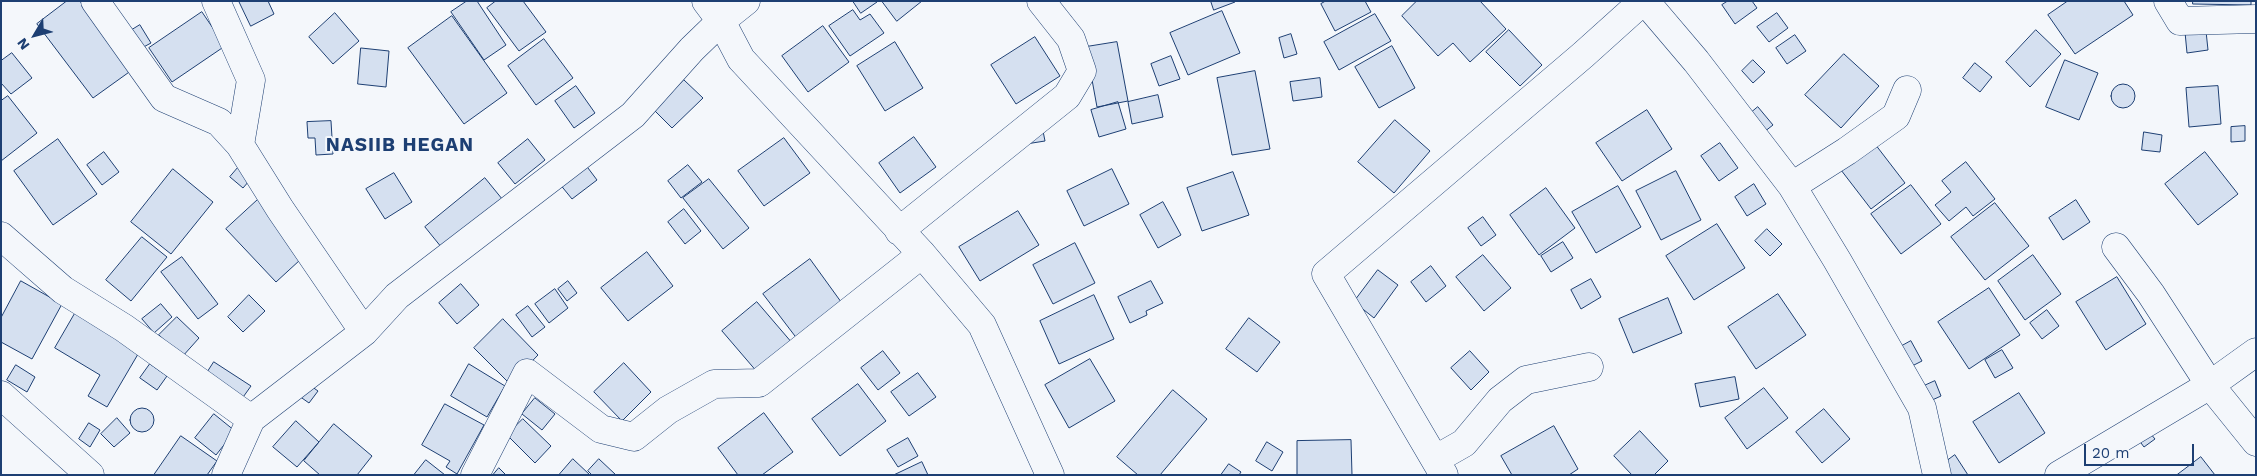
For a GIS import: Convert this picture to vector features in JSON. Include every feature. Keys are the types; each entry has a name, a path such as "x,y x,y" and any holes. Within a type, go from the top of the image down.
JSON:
{"street":[{"path":"95,1 164,98 219,122 240,145 280,209 364,332"},
{"path":"216,1 251,80 240,145"},
{"path":"226,475 251,419 364,332 397,296 632,115 692,50 714,11 746,1"},
{"path":"899,231 1067,96 1082,71 1070,39 1041,1"},
{"path":"1589,368 1526,380 1500,400 1464,443 1440,467 1326,274 1644,1 1696,61 1792,186 1922,408 1937,475"},
{"path":"2168,1 2180,21 2256,19"},
{"path":"714,11 741,59 922,254 982,325 1050,475"},
{"path":"1792,186 1847,151 1896,116 1907,90"},
{"path":"1,236 63,290 124,328 251,419"},
{"path":"2116,247 2151,294 2210,385 2256,442"},
{"path":"475,475 527,374 601,429 634,437 668,410 714,384 759,384 922,254"},
{"path":"2059,475 2210,385 2256,352"},
{"path":"1,395 90,475"}],"building":[{"path":"67,1 80,1 132,70 93,98 37,24"},
{"path":"239,1 268,1 274,14 251,26"},
{"path":"467,1 477,1 506,45 484,60 451,12"},
{"path":"496,1 523,1 546,32 519,51 487,8"},
{"path":"853,1 877,1 877,2 861,13"},
{"path":"882,1 922,1 897,21"},
{"path":"1211,1 1234,1 1235,2 1214,10"},
{"path":"1326,1 1365,1 1371,12 1335,31 1321,4"},
{"path":"1417,1 1480,1 1506,29 1470,62 1453,43 1438,56 1402,16"},
{"path":"1728,1 1752,1 1757,8 1735,24 1722,5"},
{"path":"2068,1 2124,1 2133,15 2075,54 2048,15"},
{"path":"2193,1 2251,1 2251,5 2193,4"},
{"path":"853,10 860,20 870,14 884,33 850,56 829,26"},
{"path":"1222,11 1240,53 1188,75 1170,33"},
{"path":"202,12 225,46 172,82 149,48"},
{"path":"335,13 359,41 333,64 309,37"},
{"path":"1777,13 1788,28 1769,42 1757,27"},
{"path":"1375,14 1391,41 1339,70 1324,42"},
{"path":"452,16 507,93 464,124 408,48"},
{"path":"140,25 151,43 138,50 127,33"},
{"path":"823,26 849,62 808,92 782,56"},
{"path":"1509,30 1542,65 1520,86 1486,52"},
{"path":"2036,30 2061,54 2030,87 2006,62"},
{"path":"2206,31 2208,50 2187,53 2185,32"},
{"path":"1291,34 1297,54 1284,58 1279,38"},
{"path":"1795,35 1806,51 1787,64 1776,48"},
{"path":"1035,37 1060,76 1016,104 991,65"},
{"path":"544,39 573,78 536,105 508,66"},
{"path":"895,42 923,88 885,111 857,66"},
{"path":"1117,42 1128,101 1097,107 1086,47"},
{"path":"1392,46 1415,88 1379,108 1355,67"},
{"path":"361,48 389,51 386,87 358,84"},
{"path":"12,53 32,78 11,94 1,83 1,61"},
{"path":"1844,54 1879,86 1841,128 1805,95"},
{"path":"1171,56 1180,79 1159,86 1151,64"},
{"path":"1753,60 1765,72 1753,83 1742,71"},
{"path":"2065,60 2098,73 2079,120 2046,107"},
{"path":"1975,63 1992,77 1980,92 1963,78"},
{"path":"1255,71 1270,149 1232,155 1217,78"},
{"path":"1320,78 1322,97 1293,101 1290,82"},
{"path":"684,80 703,98 672,128 654,110"},
{"path":"2123,84 2132,87 2135,96 2132,105 2123,108 2114,105 2111,96 2114,87"},
{"path":"576,86 595,113 574,128 555,101"},
{"path":"2218,86 2221,124 2189,127 2186,88"},
{"path":"1158,95 1163,117 1132,124 1128,102"},
{"path":"8,96 37,133 1,161 1,101"},
{"path":"1118,102 1126,129 1099,137 1091,110"},
{"path":"1758,107 1773,125 1755,139 1740,122"},
{"path":"1647,110 1672,149 1622,181 1596,143"},
{"path":"1395,120 1430,151 1394,193 1358,162"},
{"path":"331,121 333,154 316,155 315,138 308,138 307,122"},
{"path":"1042,126 1045,141 1026,144"},
{"path":"2245,126 2245,141 2231,142 2231,127"},
{"path":"2144,132 2162,135 2160,152 2142,150"},
{"path":"914,137 936,167 900,193 879,163"},
{"path":"784,138 810,173 764,206 738,171"},
{"path":"58,139 97,194 53,225 14,171"},
{"path":"528,139 545,160 515,184 498,163"},
{"path":"1720,143 1738,168 1719,181 1701,156"},
{"path":"1875,144 1905,183 1871,209 1841,170"},
{"path":"104,152 119,172 102,185 87,165"},
{"path":"2205,152 2238,194 2198,225 2165,184"},
{"path":"1966,162 1995,199 1973,216 1966,207 1949,221 1935,205 1951,192 1942,181"},
{"path":"242,163 255,174 243,188 230,177"},
{"path":"585,164 597,180 572,199 559,183"},
{"path":"688,165 702,182 681,198 668,181"},
{"path":"173,169 213,202 171,254 131,222"},
{"path":"1112,169 1129,204 1084,226 1067,191"},
{"path":"1676,171 1701,220 1661,240 1636,191"},
{"path":"1233,172 1249,215 1202,231 1187,188"},
{"path":"394,173 412,202 385,219 366,189"},
{"path":"485,178 507,205 446,253 425,227"},
{"path":"709,179 749,228 723,249 683,198"},
{"path":"1754,184 1766,204 1747,216 1735,197"},
{"path":"1911,185 1941,224 1901,254 1871,214"},
{"path":"1618,186 1641,227 1596,253 1572,212"},
{"path":"1546,188 1575,228 1539,255 1510,215"},
{"path":"263,195 312,249 276,282 226,229"},
{"path":"2076,200 2090,222 2063,240 2049,218"},
{"path":"1163,202 1181,235 1158,248 1140,215"},
{"path":"1995,203 2029,246 1985,280 1951,237"},
{"path":"684,209 701,231 685,244 668,222"},
{"path":"1018,211 1039,245 980,281 959,247"},
{"path":"1483,217 1496,235 1481,246 1468,228"},
{"path":"1717,224 1745,268 1694,300 1666,256"},
{"path":"1767,229 1782,244 1770,256 1755,241"},
{"path":"142,237 167,257 131,301 106,280"},
{"path":"1563,242 1573,258 1551,272 1541,256"},
{"path":"1075,243 1095,283 1053,304 1033,265"},
{"path":"647,252 673,286 628,321 601,288"},
{"path":"1483,255 1511,288 1484,311 1456,277"},
{"path":"2033,255 2061,294 2025,320 1998,281"},
{"path":"182,257 218,304 198,319 161,272"},
{"path":"810,259 844,306 798,340 763,294"},
{"path":"1431,266 1446,286 1426,302 1411,282"},
{"path":"1378,270 1398,285 1374,318 1354,302"},
{"path":"2117,277 2146,324 2106,350 2076,302"},
{"path":"1591,279 1601,297 1581,309 1571,290"},
{"path":"21,281 62,304 32,359 1,342 1,318"},
{"path":"568,281 577,293 567,301 558,289"},
{"path":"1151,281 1163,303 1146,311 1147,315 1130,323 1118,297"},
{"path":"461,284 479,305 457,324 439,303"},
{"path":"1989,288 2020,335 1969,369 1938,322"},
{"path":"555,289 568,308 549,323 535,304"},
{"path":"1778,294 1806,335 1756,369 1728,327"},
{"path":"249,295 265,311 243,332 228,317"},
{"path":"1094,295 1114,339 1059,364 1040,321"},
{"path":"1668,298 1682,333 1633,353 1619,319"},
{"path":"757,302 793,344 758,373 722,331"},
{"path":"161,304 172,317 154,333 142,319"},
{"path":"528,306 545,327 532,337 516,315"},
{"path":"77,310 141,349 107,407 88,396 100,375 55,348"},
{"path":"2047,310 2059,326 2042,339 2030,323"},
{"path":"177,317 199,338 182,357 159,335"},
{"path":"1249,318 1280,342 1257,372 1226,349"},
{"path":"503,319 538,355 510,384 474,348"},
{"path":"1911,341 1922,361 1902,371 1891,352"},
{"path":"2002,350 2013,368 1995,378 1985,360"},
{"path":"883,351 900,373 878,390 861,368"},
{"path":"1470,351 1489,372 1471,390 1451,368"},
{"path":"1090,359 1115,401 1069,428 1045,385"},
{"path":"214,362 251,386 241,400 205,376"},
{"path":"624,363 651,392 622,421 594,392"},
{"path":"150,364 167,376 157,390 140,378"},
{"path":"469,364 505,386 487,417 451,396"},
{"path":"16,365 35,377 27,392 7,380"},
{"path":"918,373 936,397 909,416 891,392"},
{"path":"1735,377 1739,399 1700,407 1695,384"},
{"path":"301,379 318,391 309,403 292,391"},
{"path":"1935,381 1941,396 1930,401 1924,386"},
{"path":"858,384 886,421 840,456 812,419"},
{"path":"1764,388 1788,418 1747,449 1725,418"},
{"path":"1173,390 1207,419 1160,475 1138,475 1117,457"},
{"path":"2019,393 2045,433 1999,463 1973,422"},
{"path":"535,398 555,414 542,430 522,414"},
{"path":"445,404 484,425 457,474 446,467 450,461 422,445"},
{"path":"142,408 151,411 154,420 151,429 142,432 133,429 130,420 133,411"},
{"path":"1824,409 1850,439 1822,463 1796,432"},
{"path":"764,413 793,452 762,475 738,475 718,448"},
{"path":"214,414 235,431 216,455 195,438"},
{"path":"117,418 130,433 114,447 101,434"},
{"path":"523,419 551,446 535,463 507,435"},
{"path":"296,421 319,442 297,467 273,447"},
{"path":"89,423 100,430 90,447 79,439"},
{"path":"334,424 372,456 357,475 320,475 304,461"},
{"path":"1554,426 1578,469 1569,475 1512,475 1501,456"},
{"path":"2145,427 2155,439 2144,447 2135,435"},
{"path":"1640,431 1668,461 1654,475 1632,475 1614,456"},
{"path":"181,436 217,461 207,475 154,475"},
{"path":"908,438 918,456 898,467 887,450"},
{"path":"1351,440 1352,475 1297,475 1297,441"},
{"path":"1267,442 1283,452 1272,471 1256,461"},
{"path":"1955,455 1968,475 1940,475 1936,469"},
{"path":"2201,457 2215,475 2177,475"},
{"path":"573,459 590,475 559,475"},
{"path":"599,459 616,475 592,475 588,471"},
{"path":"426,460 445,475 414,475"},
{"path":"922,462 928,475 894,475"},
{"path":"1229,464 1241,472 1239,475 1221,475"},
{"path":"499,468 506,475 493,475"}],"district":[{"name":"NASIIB HEGAN","path":"400,145"}]}
